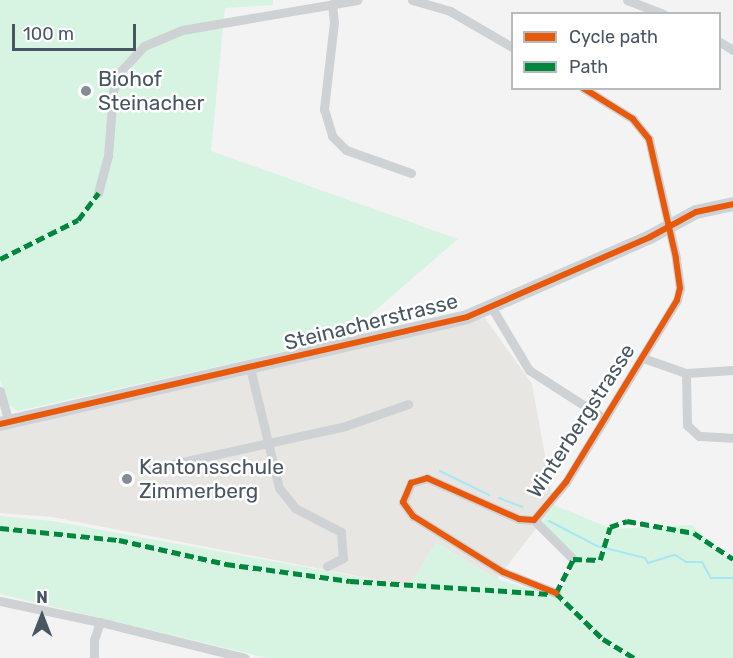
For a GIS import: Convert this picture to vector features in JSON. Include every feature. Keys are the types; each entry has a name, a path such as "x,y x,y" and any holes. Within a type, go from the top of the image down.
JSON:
{"street":[{"path":"98,193 108,156 113,92 118,74 144,46 182,30 357,0"},
{"path":"412,0 450,10 511,46"},
{"path":"627,0 658,12"},
{"path":"332,4 334,22 324,109 332,136 346,150 411,172"},
{"name":"Winterbergstrasse","path":"556,594 514,579 412,516 405,507 404,496 414,480 427,478 519,519 534,520 566,482 643,358 680,288 645,132 633,119 586,90"},
{"name":"Steinacherstrasse","path":"4,423 409,333 492,308 696,212 733,204"},
{"path":"492,308 530,370 605,419"},
{"path":"643,358 662,368 687,373 733,370"},
{"path":"250,368 279,488 301,512 341,532 343,558 327,567"},
{"path":"687,373 687,425 699,436 733,438"},
{"path":"0,391 4,423"},
{"path":"150,469 345,426 408,404"},
{"path":"534,520 573,559"},
{"path":"0,601 100,622 245,658"},
{"path":"94,658 94,640 100,622"}],"shaded area":[{"path":"485,318 532,384 554,505 497,579 436,543 409,586 52,517 0,513 0,428 232,378"}],"green space":[{"path":"0,0 273,0 273,5 225,8 211,151 458,239 363,321 366,333 18,411 10,406 0,380"},
{"path":"554,505 612,529 692,525 733,563 733,658 267,658 0,594 0,516 52,521 409,586 436,543 497,579 556,597 576,563 541,524"}],"waterway":[{"path":"440,471 489,495"},
{"path":"499,498 522,507"},
{"path":"549,521 597,546 645,558 648,563 675,555 686,562 702,562 711,578 733,578"}],"marked path":[{"path":"0,259 78,220 98,193"},
{"path":"556,593 573,559 600,560 610,527 627,521 694,533 733,559"},
{"path":"0,528 119,540 226,564 350,581 550,594"},
{"path":"556,593 603,639 635,658"}],"cycle path":[{"path":"556,593 503,572 413,516 403,502 411,483 427,478 519,519 534,520 566,482 677,300 680,288 676,258 649,139 633,119 586,90"},
{"path":"0,424 467,317 650,237 696,212 733,204"}],"place":[{"name":"Biohof Steinacher","path":"86,91"},
{"name":"Kantonsschule Zimmerberg","path":"127,479"}]}
